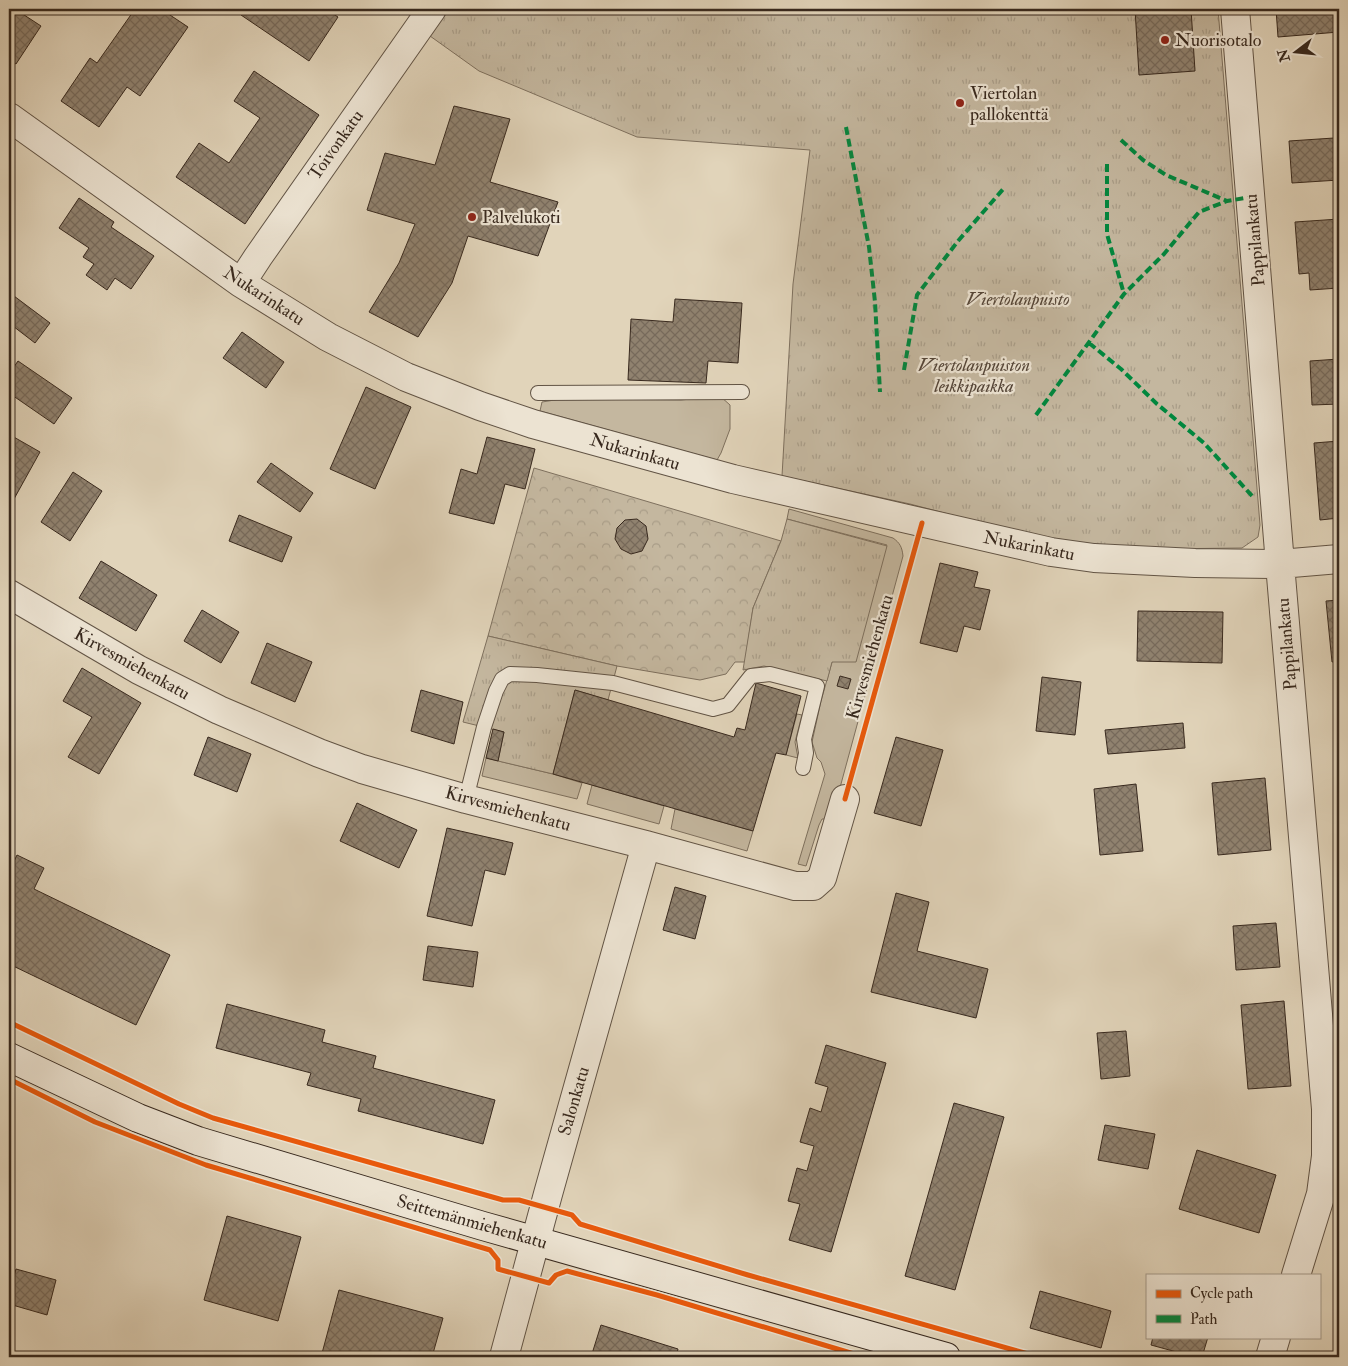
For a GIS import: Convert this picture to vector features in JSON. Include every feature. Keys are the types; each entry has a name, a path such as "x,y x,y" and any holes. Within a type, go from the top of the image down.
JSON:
{"street":[{"name":"Toivonkatu","path":"241,283 432,9"},
{"name":"Pappilankatu","path":"1235,9 1326,1109 1326,1156 1321,1194 1296,1274"},
{"name":"Nukarinkatu","path":"9,117 241,283 328,338 406,377 480,406 533,424 733,480 1051,552 1094,558 1195,563 1280,564 1339,559"},
{"name":"Kirvesmiehenkatu","path":"9,594 139,670 219,710 318,753 362,769 466,799 646,845 795,886 813,886 822,878 844,799"},
{"name":"Salonkatu","path":"504,1357 646,845"},
{"name":"Seittemänmiehenkatu","path":"9,1057 138,1118 198,1141 464,1221 946,1357"},
{"path":"1270,1357 1276,1338"}],"lane":[{"path":"538,393 742,392"},
{"path":"466,799 484,727 496,691 502,680 510,674 613,683 713,709 728,705 751,676 770,674 816,686 804,739 806,753 803,768"}],"green space":[{"name":"Viertolanpuisto","path":"449,9 1218,9 1260,525 1258,537 1242,548 1154,549 1083,543 1017,532 910,504 782,476 793,284 810,150 637,137 479,71 430,36"},
{"path":"720,396 730,405 730,429 717,460 540,411 542,402 561,399 681,400"},
{"path":"534,468 781,541 753,608 745,662 735,662 726,674 700,680 617,666 488,636"},
{"path":"789,509 893,538 900,546 903,556 838,795 829,819 822,819 819,825 806,866 798,864 825,774 812,742 821,701 832,662 887,545 787,519"},
{"path":"787,519 887,546 856,662 832,662 827,681 764,666 743,670 753,608 781,541"},
{"path":"488,636 617,666 608,700 575,690 553,774 498,761 504,732 463,722"},
{"path":"797,714 802,715 795,742 798,758 786,755"},
{"path":"486,758 582,783 577,799 482,776"},
{"path":"592,785 664,806 659,824 587,804"},
{"path":"675,809 753,831 747,851 671,829"}],"building":[{"path":"9,9 15,9 41,26 16,64 9,60"},
{"path":"135,9 161,9 188,27 140,96 127,87 99,127 61,101 90,58 97,63"},
{"path":"246,9 326,9 338,17 309,61 241,15"},
{"name":"Nuorisotalo","path":"1135,9 1191,9 1195,71 1139,75"},
{"path":"1276,9 1338,9 1339,32 1278,37"},
{"path":"254,71 319,115 245,224 176,177 199,143 229,163 260,118 234,101"},
{"name":"Palvelukoti","path":"454,106 510,119 490,182 558,202 538,256 468,236 452,283 418,337 369,312 399,263 415,224 367,210 385,153 435,165"},
{"path":"1334,138 1334,154 1339,154 1339,180 1292,183 1289,141"},
{"path":"79,198 114,222 111,227 154,256 131,289 115,278 107,290 86,275 94,264 83,257 89,248 59,228"},
{"path":"1339,219 1339,288 1310,290 1309,273 1299,274 1295,222"},
{"path":"10,293 50,323 35,343 9,323"},
{"path":"675,299 742,303 738,363 708,361 706,383 628,380 631,319 673,322"},
{"path":"242,332 284,362 266,388 223,358"},
{"path":"1339,359 1339,404 1312,405 1310,361"},
{"path":"18,361 72,398 54,424 9,393 9,374"},
{"path":"366,387 411,407 375,489 330,469"},
{"path":"12,436 40,452 9,508 9,442"},
{"path":"487,437 535,449 525,489 505,484 494,524 449,513 461,469 477,474"},
{"path":"1339,441 1339,518 1320,520 1314,443"},
{"path":"271,463 313,493 300,512 257,482"},
{"path":"73,472 102,491 70,541 41,522"},
{"path":"239,515 292,537 282,562 229,541"},
{"path":"637,519 646,526 648,539 642,551 631,554 621,549 615,539 617,528 625,520"},
{"path":"101,561 157,595 136,631 79,598"},
{"path":"940,563 978,572 974,587 990,590 980,630 964,626 957,652 920,643"},
{"path":"1339,600 1339,661 1332,662 1326,601"},
{"path":"202,610 239,632 221,663 184,641"},
{"path":"1138,611 1223,612 1222,663 1137,661"},
{"path":"267,643 312,662 295,702 251,683"},
{"path":"82,668 141,703 99,774 68,757 92,717 63,701"},
{"path":"840,676 851,679 848,689 837,686"},
{"path":"1042,677 1081,682 1075,735 1036,731"},
{"path":"756,683 801,696 786,755 776,753 753,831 553,774 575,690 734,737 737,728 745,730"},
{"path":"421,690 463,702 454,744 411,731"},
{"path":"1339,720 1339,770 1334,721"},
{"path":"1183,723 1185,748 1108,754 1105,730"},
{"path":"493,729 504,732 498,761 486,758"},
{"path":"208,737 251,754 237,792 194,775"},
{"path":"896,737 943,750 921,826 874,813"},
{"path":"1265,778 1271,850 1218,855 1212,783"},
{"path":"1136,784 1143,851 1100,855 1094,789"},
{"path":"357,803 417,830 399,868 340,841"},
{"path":"447,828 513,843 505,875 485,870 472,926 427,916"},
{"path":"17,855 44,868 34,889 170,955 136,1025 9,964 9,872"},
{"path":"675,887 706,896 695,939 663,930"},
{"path":"896,893 929,902 917,951 988,969 976,1018 871,992"},
{"path":"1276,923 1280,967 1236,970 1233,926"},
{"path":"428,946 478,952 473,987 423,980"},
{"path":"1284,1001 1291,1086 1248,1089 1241,1005"},
{"path":"227,1004 325,1030 322,1042 376,1056 373,1068 495,1100 483,1144 358,1111 361,1099 307,1085 311,1073 216,1048"},
{"path":"1126,1031 1130,1076 1101,1079 1097,1033"},
{"path":"826,1045 886,1063 831,1252 789,1240 800,1204 788,1201 797,1168 807,1171 814,1146 800,1142 810,1108 821,1112 828,1087 815,1083"},
{"path":"954,1103 1004,1117 955,1290 905,1276"},
{"path":"1105,1125 1155,1134 1148,1169 1098,1160"},
{"path":"1197,1150 1276,1175 1259,1233 1179,1209"},
{"path":"227,1216 301,1237 278,1321 204,1300"},
{"path":"16,1269 56,1280 47,1315 9,1304 9,1294"},
{"path":"339,1290 443,1318 432,1357 396,1357 375,1352 374,1357 321,1357"},
{"path":"1040,1291 1111,1311 1101,1348 1030,1328"},
{"path":"601,1325 678,1349 676,1357 591,1357"},
{"path":"1153,1338 1208,1338 1202,1357 1195,1357 1151,1345"},
{"path":"375,1352 396,1357 374,1357"}],"marked path":[{"path":"846,127 869,247 875,302 880,392"},
{"path":"1121,140 1143,160 1166,175 1227,201 1251,197"},
{"path":"1107,164 1107,234 1124,294"},
{"path":"904,370 917,295 958,241 1005,187"},
{"path":"1036,415 1124,294 1164,254 1199,212 1227,201"},
{"path":"1089,343 1204,443 1253,497"}],"cycle path":[{"path":"845,799 922,523"},
{"path":"9,1022 179,1104 213,1118 503,1200 519,1200 572,1215 580,1224 748,1275 1039,1357"},
{"path":"9,1079 95,1122 206,1165 490,1250 498,1260 498,1269 549,1283 556,1275 567,1271 657,1295 864,1357"}],"place":[{"name":"Nuorisotalo","path":"1165,40"},
{"name":"Viertolan pallokenttä","path":"960,103"},
{"name":"Palvelukoti","path":"472,217"}],"park label":[{"name":"Viertolanpuiston leikkipaikka","path":"974,375"}]}
